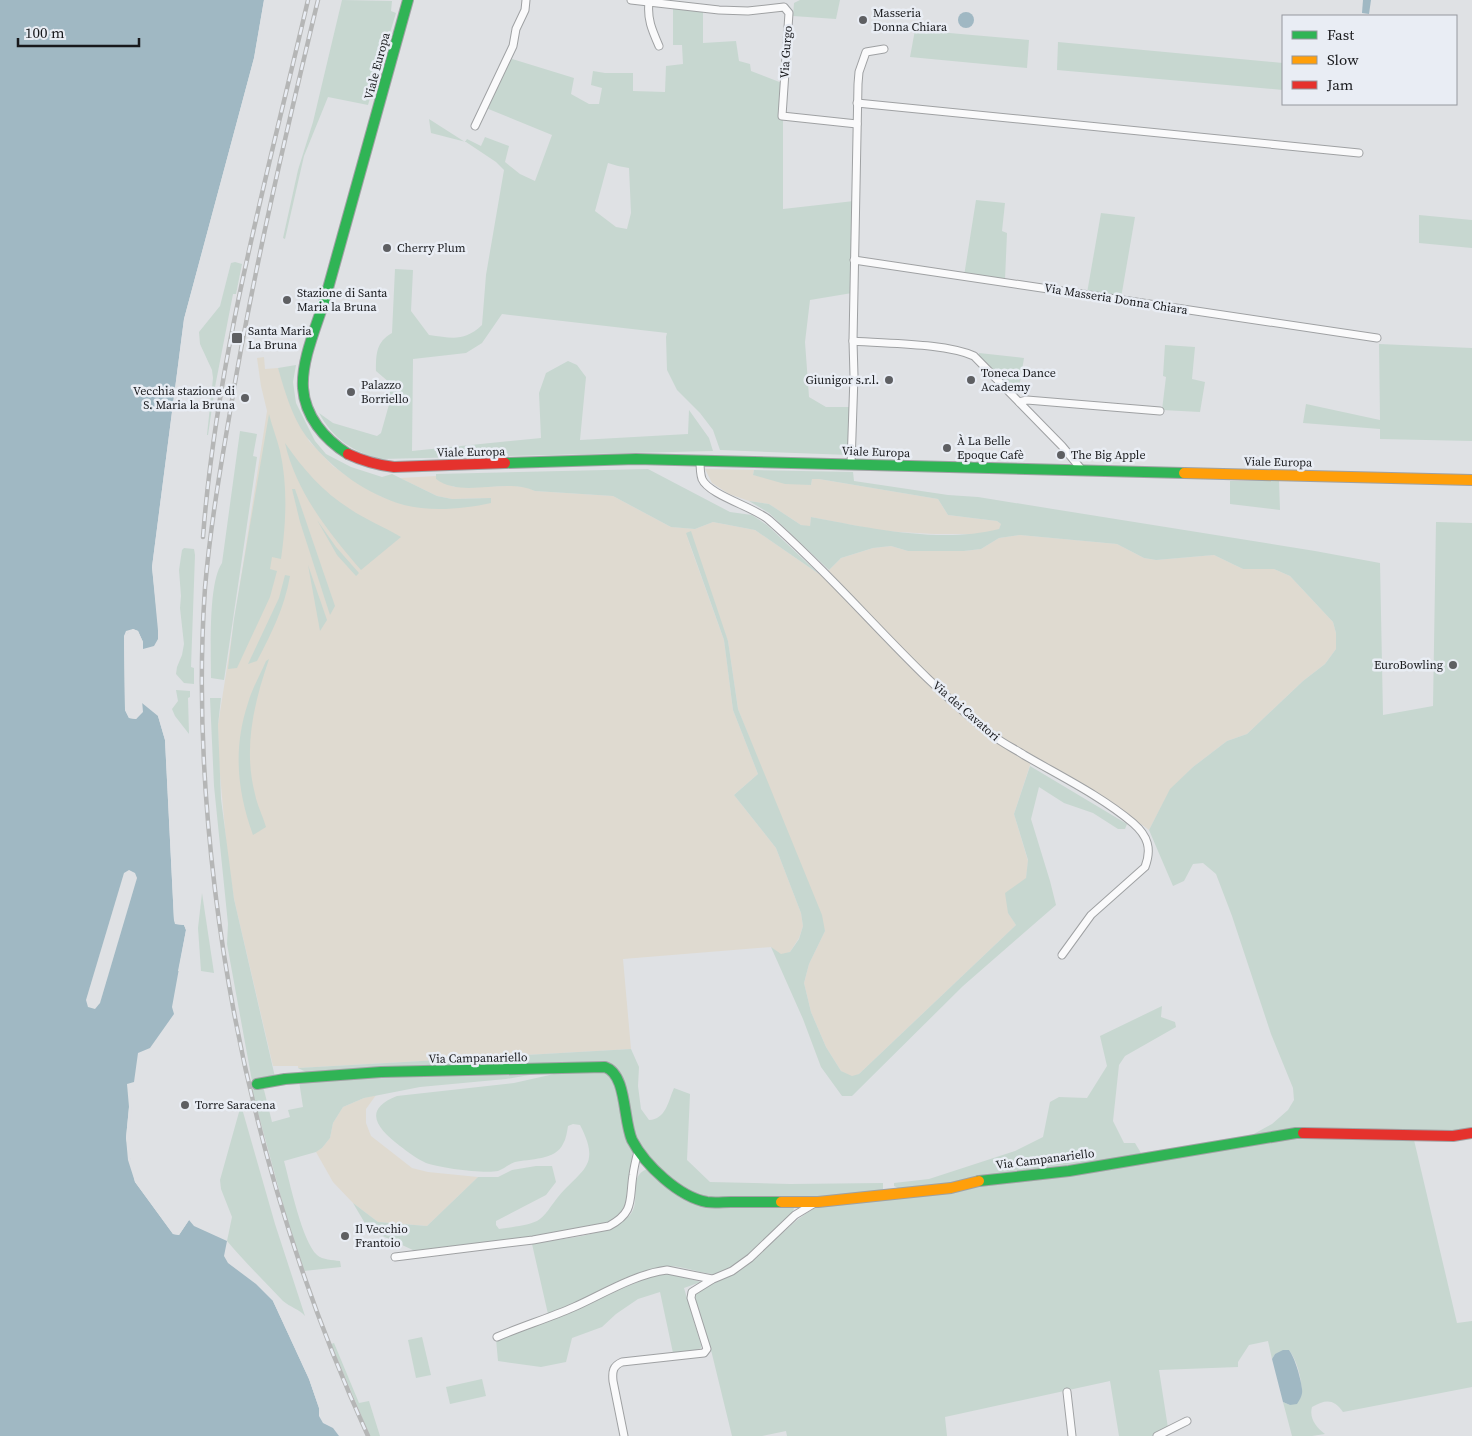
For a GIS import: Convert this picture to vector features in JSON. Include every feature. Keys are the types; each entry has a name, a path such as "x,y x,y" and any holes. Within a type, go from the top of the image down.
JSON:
{"street":[{"name":"Viale Europa","path":"408,0 323,309 303,373 303,388 308,409 315,424 332,444 365,462 388,467 636,459 700,460 1472,480"},
{"path":"475,126 513,46 516,29 525,10 526,0"},
{"name":"Via Gurgo","path":"631,0 718,10 748,11 784,7 789,13 782,116 857,124"},
{"path":"649,2 648,14 650,24 659,46"},
{"path":"851,464 854,391 854,260 859,72 864,55 870,51 884,49"},
{"path":"857,103 1359,153"},
{"name":"Via Masseria Donna Chiara","path":"854,260 1377,338"},
{"path":"853,341 938,347 974,356 1082,470"},
{"path":"1019,402 1027,400 1160,411"},
{"name":"Via dei Cavatori","path":"700,460 703,480 709,488 751,508 767,518 830,576 906,656 958,706 996,738 1104,802 1133,823 1141,832 1148,845 1149,856 1145,866 1091,915 1062,955"},
{"name":"Via Campanariello","path":"257,1084 286,1079 362,1072 605,1067 611,1069 620,1082 628,1127 638,1151 655,1171 683,1193 707,1202 818,1202 952,1188 989,1179 1069,1172 1296,1133 1416,1136 1453,1136 1472,1133"},
{"path":"395,1257 533,1240 609,1226 622,1217 631,1205 633,1176 638,1151"},
{"path":"624,1436 613,1381 612,1372 616,1365 622,1362 704,1353 707,1349 691,1298 692,1292 713,1279 732,1271 750,1258 804,1208 818,1202"},
{"path":"497,1337 563,1312 634,1280 660,1271 667,1270 713,1279"},
{"path":"1067,1392 1072,1436"},
{"path":"1158,1436 1187,1421"}],"shaded area":[{"path":"342,0 392,1 391,11 396,13 368,105 328,97 304,156 285,239 283,238 298,170 313,122"},
{"path":"800,0 840,0 836,19 793,16 794,3"},
{"path":"673,8 703,10 703,43 736,41 739,61 750,64 751,71 782,83 778,119 783,120 783,209 854,201 852,293 810,300 805,342 809,397 826,407 851,407 849,455 720,450 713,430 700,413 677,390 667,370 667,333 502,314 482,343 466,353 413,359 412,451 541,438 539,393 546,373 568,361 577,365 586,377 580,440 688,434 689,410 709,438 713,451 381,459 361,453 337,437 319,413 333,423 377,436 381,433 390,401 390,383 376,371 376,359 380,344 392,333 395,269 413,270 411,311 429,335 457,338 469,334 482,325 486,275 504,170 496,162 465,142 467,139 481,146 485,137 509,146 505,162 520,174 535,181 552,135 486,108 509,58 574,78 571,94 589,104 599,104 602,88 591,85 593,71 633,73 633,91 665,92 666,66 683,64 682,45 673,45","holes":["608,163 629,168 631,213 627,229 616,227 595,211"]},
{"path":"915,30 1029,40 1027,68 910,57"},
{"path":"1058,42 1282,63 1282,90 1057,70"},
{"path":"429,119 464,142 431,133"},
{"path":"976,200 1005,203 1002,231 1007,233 1005,280 964,276"},
{"path":"1101,213 1135,217 1121,298 1087,293"},
{"path":"1419,215 1472,220 1472,248 1419,243"},
{"path":"231,263 242,264 236,294 233,294 207,435 213,378 212,370 200,344 199,332 220,306"},
{"path":"1379,344 1472,348 1472,441 1380,439 1380,429 1303,423 1306,404 1380,420"},
{"path":"1165,345 1195,347 1192,379 1205,382 1200,412 1162,410 1166,377 1163,376"},
{"path":"979,353 1024,358 1018,395 978,358"},
{"path":"264,357 265,369 278,368 293,410 309,441 333,466 356,482 380,496 404,505 491,498 452,499 437,496 400,478 436,476 436,479 454,487 515,486 527,487 535,491 613,496 671,527 695,529 713,522 755,530 819,574 829,570 841,558 873,548 891,546 908,551 964,551 981,549 999,538 1020,535 1117,544 1144,558 1156,560 1214,555 1243,569 1274,569 1290,576 1333,622 1336,633 1336,649 1325,664 1303,681 1247,734 1227,741 1193,767 1170,790 1149,830 1115,805 1033,756 1014,814 1028,861 1026,879 1008,913 1016,925 859,1074 852,1077 841,1071 826,1047 811,1012 804,983 809,964 825,931 738,709 728,641 686,534 724,640 733,710 758,774 734,795 776,848 801,913 803,926 799,938 790,952 781,955 771,947 623,959 631,1049 298,1068 298,1066 273,1066 234,899 227,852 219,763 218,725 267,411 257,358"},
{"path":"296,365 293,382 296,403 315,441 326,454 351,467 382,477 392,474 437,496 452,499 491,498 491,503 448,509 414,507 377,495 352,480 319,452 304,433 294,415 278,368"},
{"path":"269,414 283,464 285,519 281,559 272,557 270,569 277,571 270,597 237,668 228,669 234,619"},
{"path":"240,431 257,434 253,456 257,457 224,680 211,678 212,601 214,586 222,563"},
{"path":"285,443 306,471 322,488 356,513 401,537 361,570 337,541 305,495 290,461"},
{"path":"648,469 730,512 752,515 767,525 819,574 755,530 713,522 695,529 671,527 613,496 535,491 523,487 510,486 458,487 447,485 436,479 436,474"},
{"path":"705,469 754,470 753,475 811,485 812,479 819,479 938,499 948,515 997,521 1001,524 999,530 983,534 934,534 883,531 811,517 810,527 801,525 769,504 749,501 729,494 712,483"},
{"path":"754,470 853,472 854,481 948,495 978,497 1380,563 1383,715 1433,706 1436,522 1472,523 1472,1130 1366,1131 1296,1128 1250,1136 1272,1124 1288,1110 1294,1100 1293,1088 1271,1034 1216,874 1203,863 1193,864 1184,881 1173,886 1149,830 1170,789 1193,767 1227,741 1247,734 1303,681 1325,664 1336,649 1336,633 1333,622 1290,576 1274,569 1243,569 1214,555 1156,560 1144,558 1117,544 1020,535 999,538 981,549 964,551 908,551 891,546 873,548 841,558 829,570 769,513 749,501 769,504 801,525 810,526 811,517 881,530 929,535 953,535 999,529 1001,524 997,521 948,515 938,499 819,479 812,479 811,485 785,484 753,475"},
{"path":"1230,481 1279,481 1280,510 1230,504"},
{"path":"292,489 295,489 335,606 330,615 300,522"},
{"path":"317,520 336,547 359,573 356,576 337,555"},
{"path":"691,531 728,641 738,709 822,915 825,931 809,964 804,983 811,1012 826,1047 841,1071 852,1076 859,1074 1016,925 1008,913 1005,893 1026,878 1028,860 1014,814 1030,766 1127,824 1125,829 1118,829 1093,813 1064,803 1039,787 1031,819 1056,905 963,986 852,1096 842,1096 821,1067 803,1019 771,947 781,954 790,952 799,939 803,926 801,913 776,848 734,795 758,774 733,710 724,640 686,533"},
{"path":"184,548 194,549 195,555 191,667 194,668 194,684 184,683 176,674 184,644 180,608 179,570 182,550"},
{"path":"308,565 327,620 320,631"},
{"path":"285,575 290,576 277,620 257,661 248,664 279,598"},
{"path":"269,659 255,709 250,743 250,760 256,798 266,827 253,835 240,786 240,736 243,720 254,687 266,661"},
{"path":"176,690 190,691 190,697 188,698 189,734 172,709 178,701"},
{"path":"210,698 221,698 218,725 221,799 234,899 275,1077 252,1081 227,944 228,924 214,786"},
{"path":"202,893 214,973 201,971 198,928"},
{"path":"1162,1006 1161,1017 1175,1022 1176,1027 1125,1056 1119,1065 1113,1121 1124,1143 1135,1143 1141,1153 1070,1168 952,1183 898,1188 894,1186 894,1183 929,1179 1015,1151 1043,1137 1050,1102 1059,1097 1087,1098 1107,1066 1100,1036"},
{"path":"631,1049 639,1067 638,1086 641,1109 649,1120 659,1117 663,1113 674,1088 690,1094 687,1160 710,1182 790,1184 883,1183 883,1189 806,1198 702,1197 678,1184 653,1164 639,1146 631,1128 622,1079 619,1072 613,1066 310,1074 298,1068"},
{"path":"553,1071 506,1079 420,1087 364,1098 343,1107 333,1123 330,1138 322,1148 316,1152 284,1161 306,1238 317,1255 328,1260 340,1261 341,1267 304,1271 293,1241 251,1087 263,1086 272,1122 290,1117 288,1110 303,1107 299,1081 345,1076"},
{"path":"563,1072 608,1072 615,1080 633,1149 628,1195 624,1211 618,1219 609,1223 560,1233 415,1251 374,1232 366,1225 353,1203 378,1222 427,1226 478,1177 498,1177 512,1170 536,1166 552,1166 556,1182 546,1195 496,1221 496,1225 499,1229 528,1224 540,1219 581,1173 589,1159 589,1150 580,1125 573,1124 568,1126 564,1142 555,1153 542,1158 515,1162 498,1171 483,1172 451,1169 426,1163 400,1146 385,1133 377,1120 376,1113 379,1107 386,1101 397,1096 514,1083"},
{"path":"376,1095 366,1109 366,1123 371,1136 412,1168 428,1172 478,1177 427,1226 378,1222 353,1203 333,1182 316,1152 330,1138 333,1123 343,1107"},
{"path":"241,1105 275,1224 305,1316 283,1301 227,1241 232,1217 221,1189 220,1180"},
{"path":"1291,1137 1414,1140 1457,1323 1472,1321 1472,1387 1343,1412 1333,1403 1321,1403 1312,1407 1312,1419 1325,1434 1292,1436 1283,1402 1290,1405 1301,1397 1299,1373 1295,1360 1289,1350 1275,1354 1272,1359 1268,1341 1249,1345 1238,1362 1238,1367 1159,1370 1168,1428 1152,1436 1119,1436 1110,1381 945,1417 947,1436 787,1436 786,1431 762,1436 732,1436 712,1354 695,1298 696,1293 701,1288 742,1269 792,1224 823,1204 957,1192 978,1184"},
{"path":"647,1169 686,1197 794,1207 793,1213 756,1248 723,1272 709,1274 673,1266 662,1267 548,1314 532,1244 596,1233 619,1223 633,1211 637,1178"},
{"path":"672,1274 701,1282 684,1288 701,1348 673,1353 660,1292 638,1299 616,1314 602,1327 572,1338 566,1362 541,1367 498,1361 496,1339 647,1278"},
{"path":"422,1337 431,1375 416,1378 408,1340"},
{"path":"334,1343 359,1403 369,1401 380,1436 370,1436 331,1344"},
{"path":"482,1379 486,1396 450,1404 446,1387"}],"water":[{"path":"0,0 264,0 254,58 184,319 152,567 158,639 154,646 143,649 143,642 138,631 133,629 124,636 125,710 129,718 136,719 142,712 142,703 158,716 165,740 174,920 176,924 184,925 186,930 172,1007 174,1014 150,1048 138,1053 134,1082 127,1084 129,1107 126,1138 135,1182 173,1234 179,1235 189,1220 194,1226 227,1241 224,1256 228,1263 256,1284 273,1301 309,1379 319,1408 319,1416 323,1423 333,1428 339,1436 0,1436"},
{"path":"1363,0 1371,0 1369,14 1362,13"},
{"path":"963,12 969,12 974,17 972,26 963,28 958,23 958,17"},
{"path":"1283,1350 1289,1350 1299,1374 1302,1393 1297,1404 1290,1405 1283,1402 1272,1359 1275,1354"}],"pier":[{"path":"264,0 266,0 257,58 186,320 154,567 160,623 159,641 152,567 184,319 254,58"},
{"path":"133,629 138,631 143,642 143,651 140,650 140,642 136,633 128,633 126,637 127,710 131,716 135,716 140,711 140,702 142,700 143,712 136,719 129,718 125,710 124,636 126,631"},
{"path":"158,713 168,740 176,920 177,922 185,923 188,929 180,971 178,971 186,930 184,925 175,924 174,920 165,740"},
{"path":"129,870 135,873 137,878 100,1003 95,1009 88,1007 86,1000 124,873"},
{"path":"129,1107 132,1107 128,1138 131,1160 138,1181 174,1232 178,1232 187,1219 189,1220 179,1235 173,1234 135,1182 128,1160 126,1138"},
{"path":"273,1301 276,1301 312,1378 321,1407 319,1408 309,1379"}],"railway":[{"path":"203,537 220,401 245,267 308,0"},
{"path":"318,0 259,257 219,478 205,588 202,663 203,739 207,815 215,890 237,1031 253,1100 270,1169 291,1237 314,1304 368,1436"}],"traffic: fast":[{"path":"348,454 331,441 317,426 305,398 303,376 308,352 327,292 408,0"},
{"path":"505,463 636,459 1184,473"},
{"path":"257,1084 285,1079 381,1072 605,1067 612,1071 621,1088 632,1140 645,1160 674,1187 685,1194 707,1202 781,1202"},
{"path":"979,1181 1069,1171 1303,1133"}],"traffic: slow":[{"path":"1184,473 1472,480"},
{"path":"781,1202 818,1202 951,1188 979,1181"}],"traffic: jam":[{"path":"348,454 359,459 394,467 505,463"},
{"path":"1303,1133 1453,1136 1472,1133"}],"place":[{"name":"Masseria Donna Chiara","path":"863,20"},
{"name":"Cherry Plum","path":"387,248"},
{"name":"Stazione di Santa Maria la Bruna","path":"287,300"},
{"name":"Santa Maria La Bruna","path":"237,338"},
{"name":"Giunigor s.r.l.","path":"889,380"},
{"name":"Toneca Dance Academy","path":"971,380"},
{"name":"Palazzo Borriello","path":"351,392"},
{"name":"Vecchia stazione di S. Maria la Bruna","path":"245,398"},
{"name":"À La Belle Epoque Cafè","path":"947,448"},
{"name":"The Big Apple","path":"1061,455"},
{"name":"EuroBowling","path":"1453,665"},
{"name":"Torre Saracena","path":"185,1105"},
{"name":"Il Vecchio Frantoio","path":"345,1236"}]}
